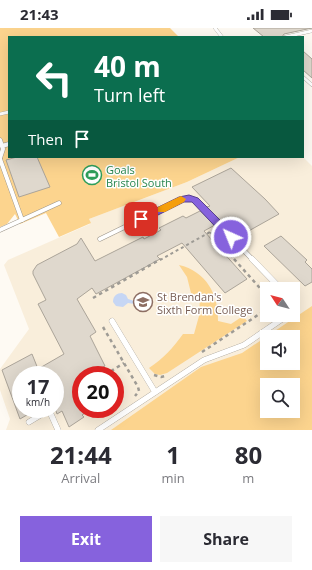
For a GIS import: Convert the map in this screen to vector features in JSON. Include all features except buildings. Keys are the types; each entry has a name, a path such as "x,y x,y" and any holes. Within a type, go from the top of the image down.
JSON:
{"lane":[{"path":"215,28 221,36"},
{"path":"290,36 312,31"},
{"path":"304,78 312,85"},
{"path":"0,140 3,149 0,158 22,220"},
{"path":"2,146 8,144"},
{"path":"100,240 182,199 189,198 195,200 274,282"},
{"path":"0,230 59,203"},
{"path":"112,321 155,392"},
{"path":"98,430 204,360 244,345 278,322"},
{"path":"29,422 49,410 58,430"}],"path":[{"path":"93,298 221,227"},
{"path":"210,232 260,288"},
{"path":"198,355 260,314"},
{"path":"103,327 138,387 139,391 135,396 130,398 134,406"},
{"path":"119,366 124,363"},
{"path":"150,371 156,376 166,376"}],"shaded area":[{"name":"Goals Bristol South","path":"0,28 170,28 178,36 8,36 8,158 238,158 187,182 89,219 91,223 59,237 46,213 20,224 15,214 7,224 0,227"},
{"name":"St Brendan's Sixth Form College","path":"238,158 304,158 312,166 312,430 6,430 10,419 0,390 0,369 29,329 4,265 8,260 90,224 89,219 187,182"},
{"path":"179,265 197,273 209,286 216,302 218,321 231,324 243,316 247,321 167,373 160,375 155,374 149,368 176,344 183,334 194,334 199,316 200,297 191,293 187,277"},
{"path":"312,306 312,430 111,430 201,367 242,353 260,341 260,370 300,370 300,330 276,330 288,322 300,322 300,314"}],"water":[{"path":"122,293 126,295 128,299 141,303 141,305 128,303 123,307 116,306 113,302 114,298 117,294"}],"slow traffic":[{"path":"162,209 181,199"}],"place":[{"name":"Goals Bristol South","path":"92,175"},
{"name":"St Brendan's Sixth Form College","path":"143,302"}],"route":[{"path":"141,219 182,199 189,198 195,200 231,237"}]}
